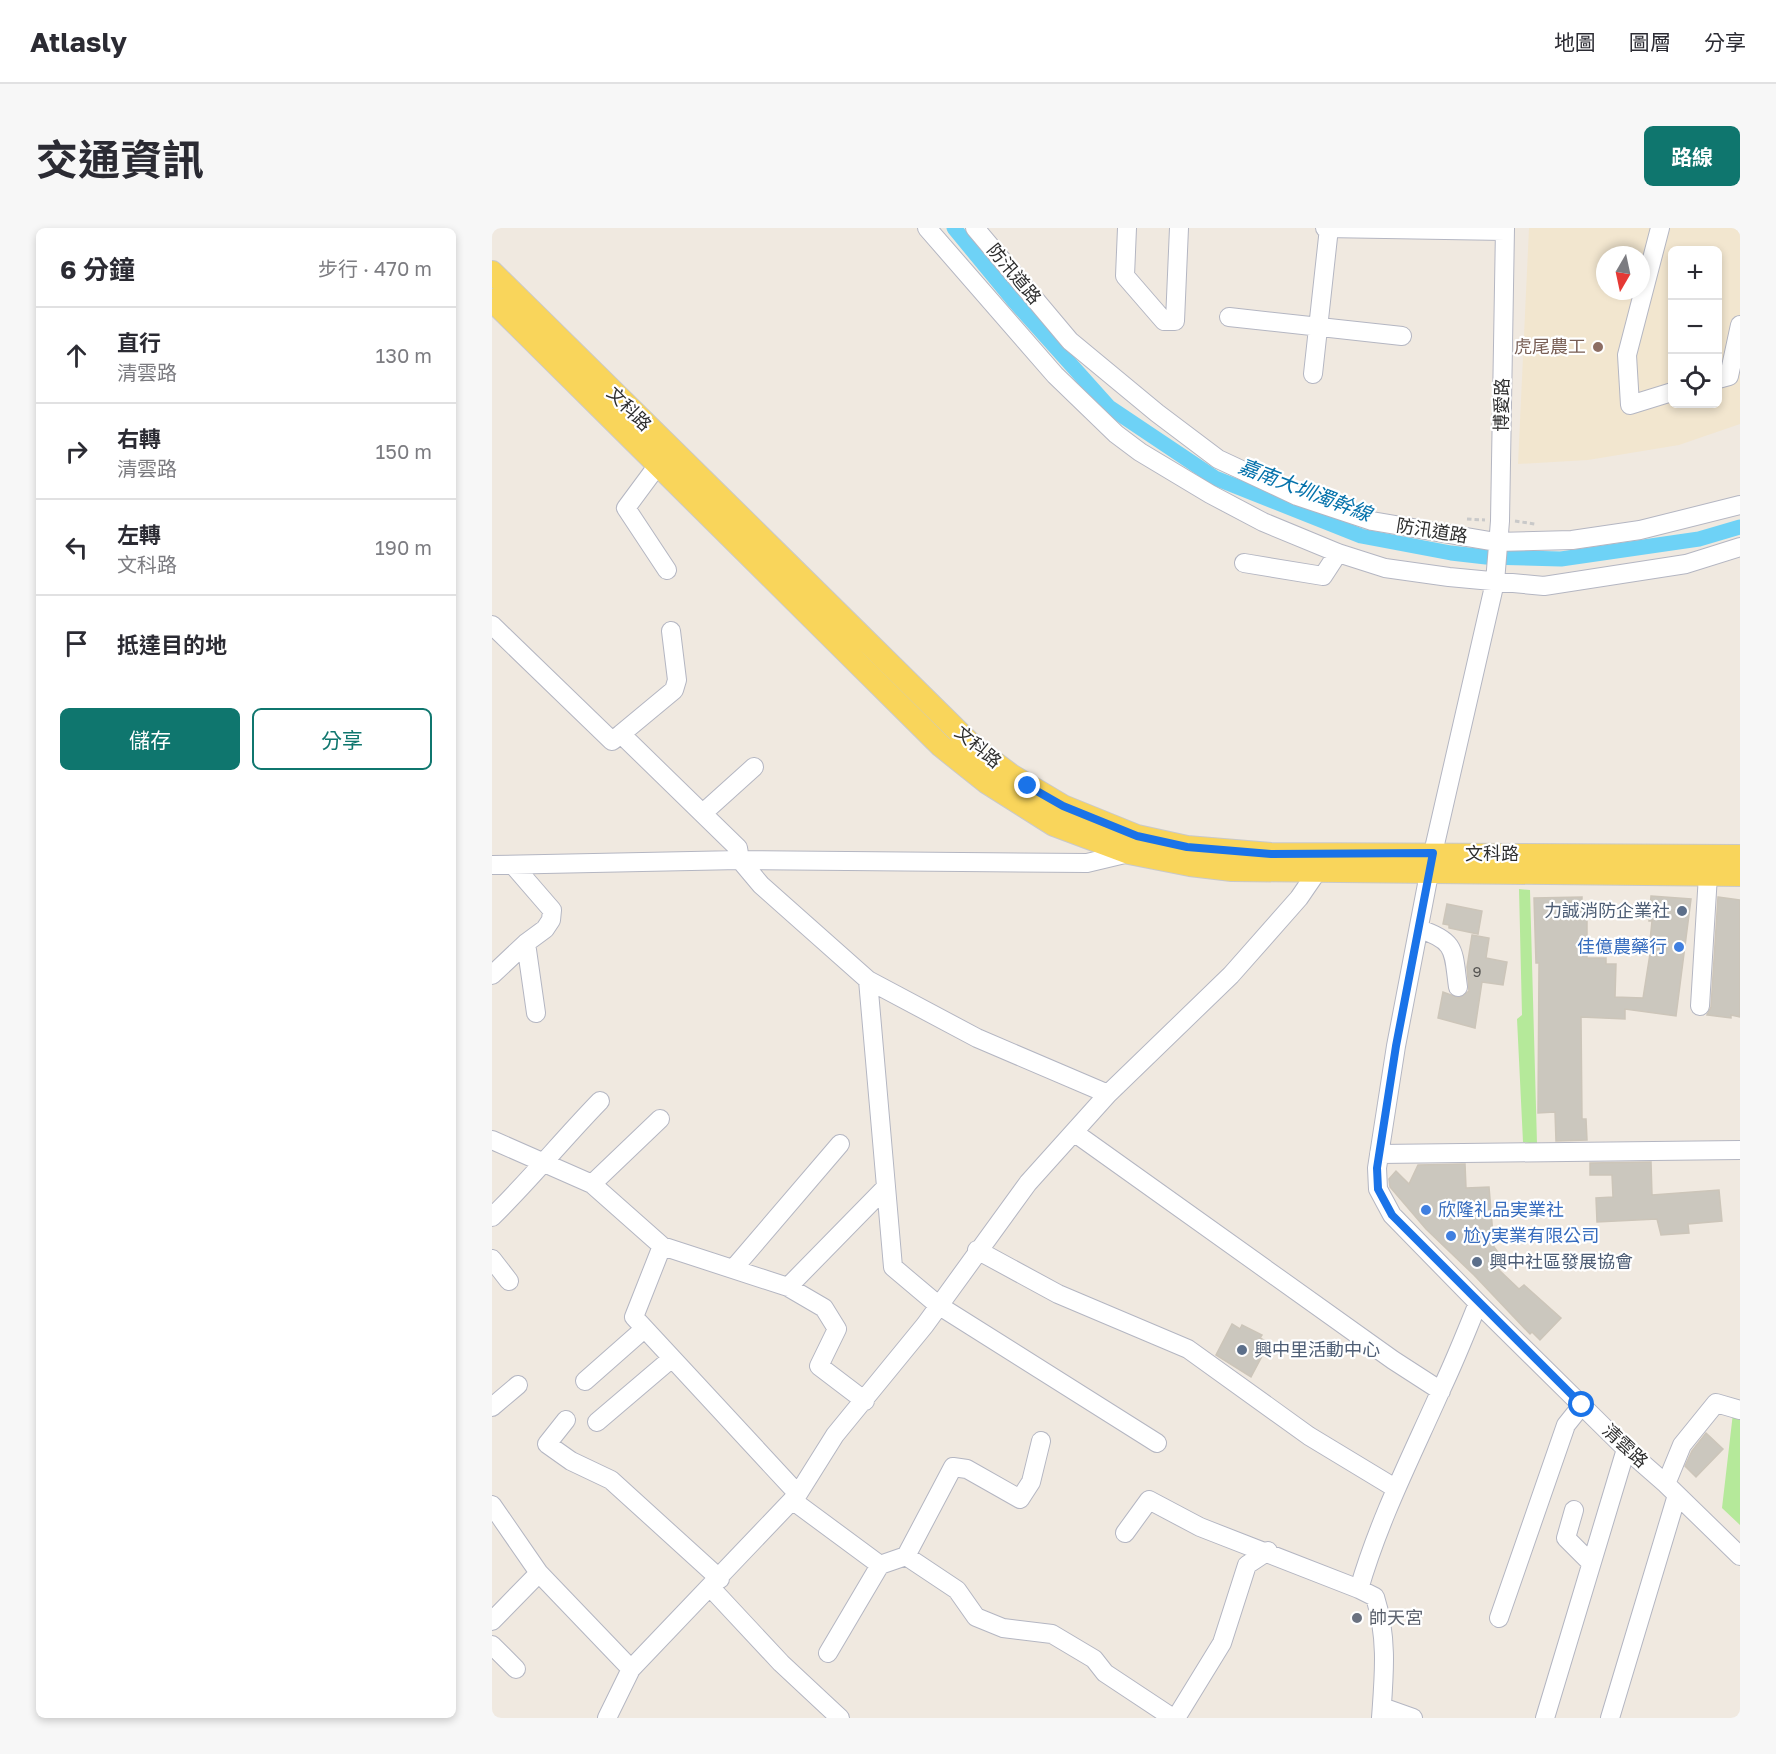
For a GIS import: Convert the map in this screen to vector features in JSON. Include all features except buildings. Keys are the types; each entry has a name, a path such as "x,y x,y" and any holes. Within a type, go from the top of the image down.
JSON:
{"main road":[{"name":"文科路","path":"492,272 663,457"},
{"name":"文科路","path":"492,300 663,457 802,594 962,764 1017,804 1054,825 1232,870 1323,862 1431,863 1740,856"},
{"name":"文科路","path":"1431,863 1740,876"}],"street":[{"path":"927,228 1055,375 1116,434 1210,494 1263,522 1338,553 1385,568 1495,577 1544,586 1686,564 1740,547"},
{"name":"防汛道路","path":"975,228 1070,341 1157,413 1218,459 1297,496 1372,521 1498,544 1572,540 1629,532 1740,505"},
{"path":"1127,228 1125,276 1164,321 1175,321 1179,228"},
{"path":"1313,374 1328,228 1505,229"},
{"path":"1660,228 1627,355 1630,405 1668,393"},
{"name":"博愛路","path":"1495,577 1500,521 1505,229"},
{"path":"1230,317 1402,336"},
{"path":"1722,378 1730,376 1740,325"},
{"path":"663,457 626,508 668,570"},
{"path":"1244,563 1323,576 1338,553"},
{"path":"1431,863 1495,577"},
{"path":"492,625 612,741 674,690 677,680 671,631"},
{"path":"621,734 738,848 740,860 761,885 868,980 977,1038 1108,1094"},
{"path":"703,813 754,767"},
{"path":"492,865 740,860 1087,863 1133,845"},
{"path":"607,1718 631,1669 795,1497 834,1435 865,1401 1028,1183 1108,1094 1231,975 1299,898 1323,862"},
{"name":"清雲路","path":"1431,863 1396,1046 1379,1154 1378,1189 1388,1209 1478,1303 1626,1449 1672,1489 1740,1556"},
{"path":"492,975 526,943 545,929 551,920 552,910 513,865"},
{"path":"1700,1006 1708,875"},
{"path":"1419,929 1441,936 1453,950 1458,987"},
{"path":"526,943 536,1013"},
{"path":"868,980 893,1267 938,1305 1157,1443"},
{"path":"492,1217 532,1179 542,1161 600,1101"},
{"path":"592,1184 660,1119"},
{"path":"1075,1133 1393,1360 1441,1391"},
{"path":"492,1140 592,1184 662,1246 788,1287 824,1308 837,1329 819,1366 865,1401"},
{"path":"733,1269 840,1144"},
{"path":"1379,1154 1740,1150"},
{"path":"788,1287 886,1187"},
{"path":"662,1246 634,1317 795,1497 880,1565"},
{"path":"977,1250 1058,1294 1188,1349 1309,1436 1395,1488"},
{"path":"492,1259 508,1281"},
{"path":"1359,1589 1370,1551 1395,1488 1441,1391 1478,1303"},
{"path":"585,1381 644,1329"},
{"path":"597,1422 671,1359"},
{"path":"492,1407 518,1385"},
{"path":"1610,1718 1682,1445 1716,1402 1740,1410"},
{"path":"1499,1618 1566,1425 1582,1405"},
{"path":"566,1420 547,1444 571,1461 611,1480 715,1583 781,1663 840,1718"},
{"path":"828,1653 880,1565 906,1556 953,1467 967,1469 1020,1499 1031,1482 1041,1441"},
{"path":"1545,1718 1626,1449"},
{"path":"1125,1533 1149,1500 1200,1527 1268,1551 1359,1589 1375,1598 1383,1622 1385,1652 1382,1712 1413,1718"},
{"path":"492,1505 539,1573 631,1669"},
{"path":"1574,1510 1566,1538 1590,1563"},
{"path":"906,1556 957,1590 976,1617 1003,1628 1052,1634 1094,1659 1105,1673 1174,1718 1222,1643 1246,1565 1268,1551"},
{"path":"492,1621 539,1573"},
{"path":"492,1646 516,1669"}],"path":[{"path":"1457,519 1530,522 1540,527"}],"shaded area":[{"name":"虎尾農工","path":"1529,228 1740,228 1740,424 1679,445 1588,460 1518,464"}],"green space":[{"path":"1519,889 1530,890 1537,1144 1523,1142 1517,1019 1522,1015"},
{"path":"1733,1413 1740,1415 1740,1525 1722,1508"}],"waterway":[{"name":"嘉南大圳濁幹線","path":"954,228 1014,301 1109,407 1215,478 1361,536 1451,553 1486,557 1561,559 1699,539 1740,527"}],"place":[{"name":"虎尾農工","path":"1598,347"},
{"name":"力誠消防企業社","path":"1682,911"},
{"name":"佳億農藥行","path":"1679,947"},
{"name":"欣隆礼品実業社","path":"1426,1210"},
{"name":"尬y実業有限公司","path":"1451,1236"},
{"name":"興中社區發展協會","path":"1477,1262"},
{"name":"興中里活動中心","path":"1242,1350"},
{"name":"帥天宮","path":"1357,1618"}],"route":[{"path":"1028,786 1063,806 1137,836 1187,847 1271,854 1433,853 1396,1046 1377,1168 1378,1189 1383,1203 1392,1215 1582,1405"}]}
